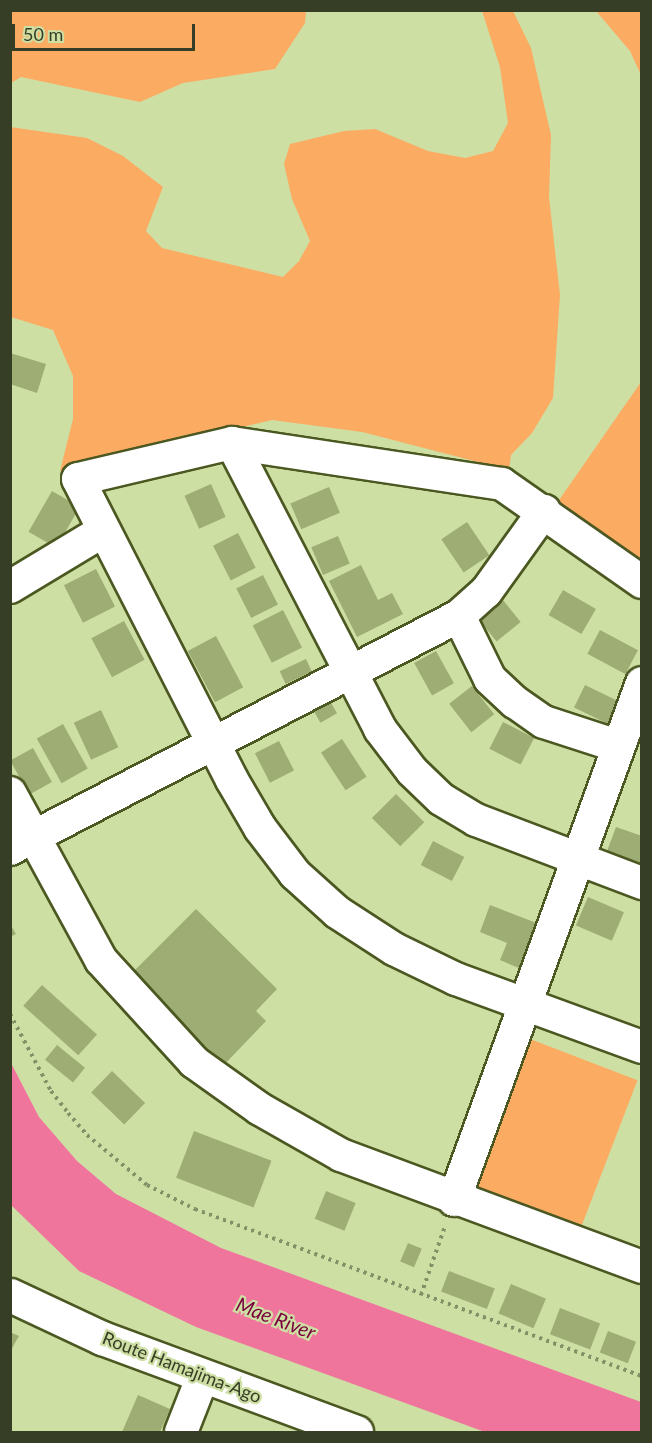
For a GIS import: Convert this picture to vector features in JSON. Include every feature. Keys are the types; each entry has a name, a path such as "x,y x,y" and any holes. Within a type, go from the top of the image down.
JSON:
{"main road":[{"name":"Route Hamajima-Ago","path":"10,1295 102,1338 356,1432"}],"street":[{"path":"232,443 380,729 411,771 441,799 476,820 642,883"},
{"path":"642,582 544,511 502,484 232,443 78,479 212,743 260,828 295,874 337,912 394,950 456,979 642,1047"},
{"path":"22,843 459,616 486,592 544,511"},
{"path":"10,586 104,531"},
{"path":"459,616 490,679 516,702 544,722 618,746"},
{"path":"454,1200 642,683"},
{"path":"10,793 22,843 101,960 194,1062 260,1109 341,1155 454,1200 642,1267"},
{"path":"181,1432 203,1376"}],"path":[{"path":"10,1014 51,1091 68,1113 101,1148 147,1185 195,1209 642,1376"},
{"path":"421,1295 454,1200"}],"shaded area":[{"path":"11,10 306,11 305,23 275,69 183,83 140,102 21,77 11,83"},
{"path":"482,11 513,11 531,48 551,135 549,197 560,295 553,398 532,433 511,455 509,470 362,432 272,420 60,471 73,419 73,376 53,330 11,317 10,127 87,138 123,156 163,187 146,231 162,248 283,277 299,261 310,241 292,199 284,164 290,144 344,131 375,129 428,151 465,158 493,151 508,123 500,67"},
{"path":"596,11 641,11 641,75 630,51"},
{"path":"641,382 641,560 557,503"},
{"path":"517,1034 637,1080 571,1254 450,1208"}],"water":[{"name":"Mae River","path":"11,1063 39,1117 77,1161 116,1194 221,1248 641,1402 641,1432 485,1432 196,1327 79,1271 11,1205"}],"building":[{"path":"10,353 46,364 37,393 10,384"},
{"path":"211,484 226,517 199,529 185,496"},
{"path":"329,487 340,513 301,529 290,503"},
{"path":"52,491 80,507 56,548 29,532"},
{"path":"467,522 489,555 464,572 441,539"},
{"path":"238,533 256,568 231,580 213,546"},
{"path":"338,536 350,564 323,575 311,547"},
{"path":"361,565 378,600 392,593 403,614 357,637 329,581"},
{"path":"96,569 115,606 83,623 64,585"},
{"path":"263,575 278,604 251,618 236,589"},
{"path":"563,590 596,609 581,634 548,615"},
{"path":"498,594 521,622 497,641 474,614"},
{"path":"283,610 302,647 272,663 253,625"},
{"path":"124,621 145,660 112,677 91,638"},
{"path":"600,630 638,650 625,674 587,654"},
{"path":"216,636 243,687 215,702 188,651"},
{"path":"436,651 454,683 432,695 414,663"},
{"path":"306,659 312,672 286,684 280,671"},
{"path":"585,685 620,702 609,725 574,707"},
{"path":"472,686 494,714 471,732 449,704"},
{"path":"327,696 337,713 321,723 311,706"},
{"path":"101,710 118,747 91,760 74,723"},
{"path":"503,722 534,738 521,765 489,749"},
{"path":"63,724 88,769 61,783 37,739"},
{"path":"342,739 367,777 346,790 321,753"},
{"path":"279,741 294,770 270,783 255,753"},
{"path":"33,748 52,782 29,795 10,761"},
{"path":"396,794 424,822 400,846 372,818"},
{"path":"616,827 642,836 642,867 606,854"},
{"path":"433,841 464,857 452,881 421,865"},
{"path":"588,897 624,912 612,941 576,926"},
{"path":"490,905 539,924 521,969 500,960 507,943 480,932"},
{"path":"196,909 277,989 256,1011 266,1021 219,1070 126,979"},
{"path":"10,924 16,934 10,937"},
{"path":"42,985 97,1035 78,1055 23,1006"},
{"path":"57,1045 85,1068 73,1082 45,1060"},
{"path":"112,1071 145,1103 124,1125 91,1093"},
{"path":"194,1131 271,1161 254,1207 176,1178"},
{"path":"326,1191 356,1203 344,1231 315,1219"},
{"path":"408,1243 422,1249 414,1267 400,1261"},
{"path":"449,1271 495,1289 487,1309 441,1292"},
{"path":"511,1284 546,1299 533,1328 498,1313"},
{"path":"560,1308 600,1323 590,1350 550,1334"},
{"path":"608,1331 636,1342 628,1363 600,1352"},
{"path":"10,1332 19,1336 10,1352"},
{"path":"138,1395 170,1409 160,1432 122,1432"}]}
